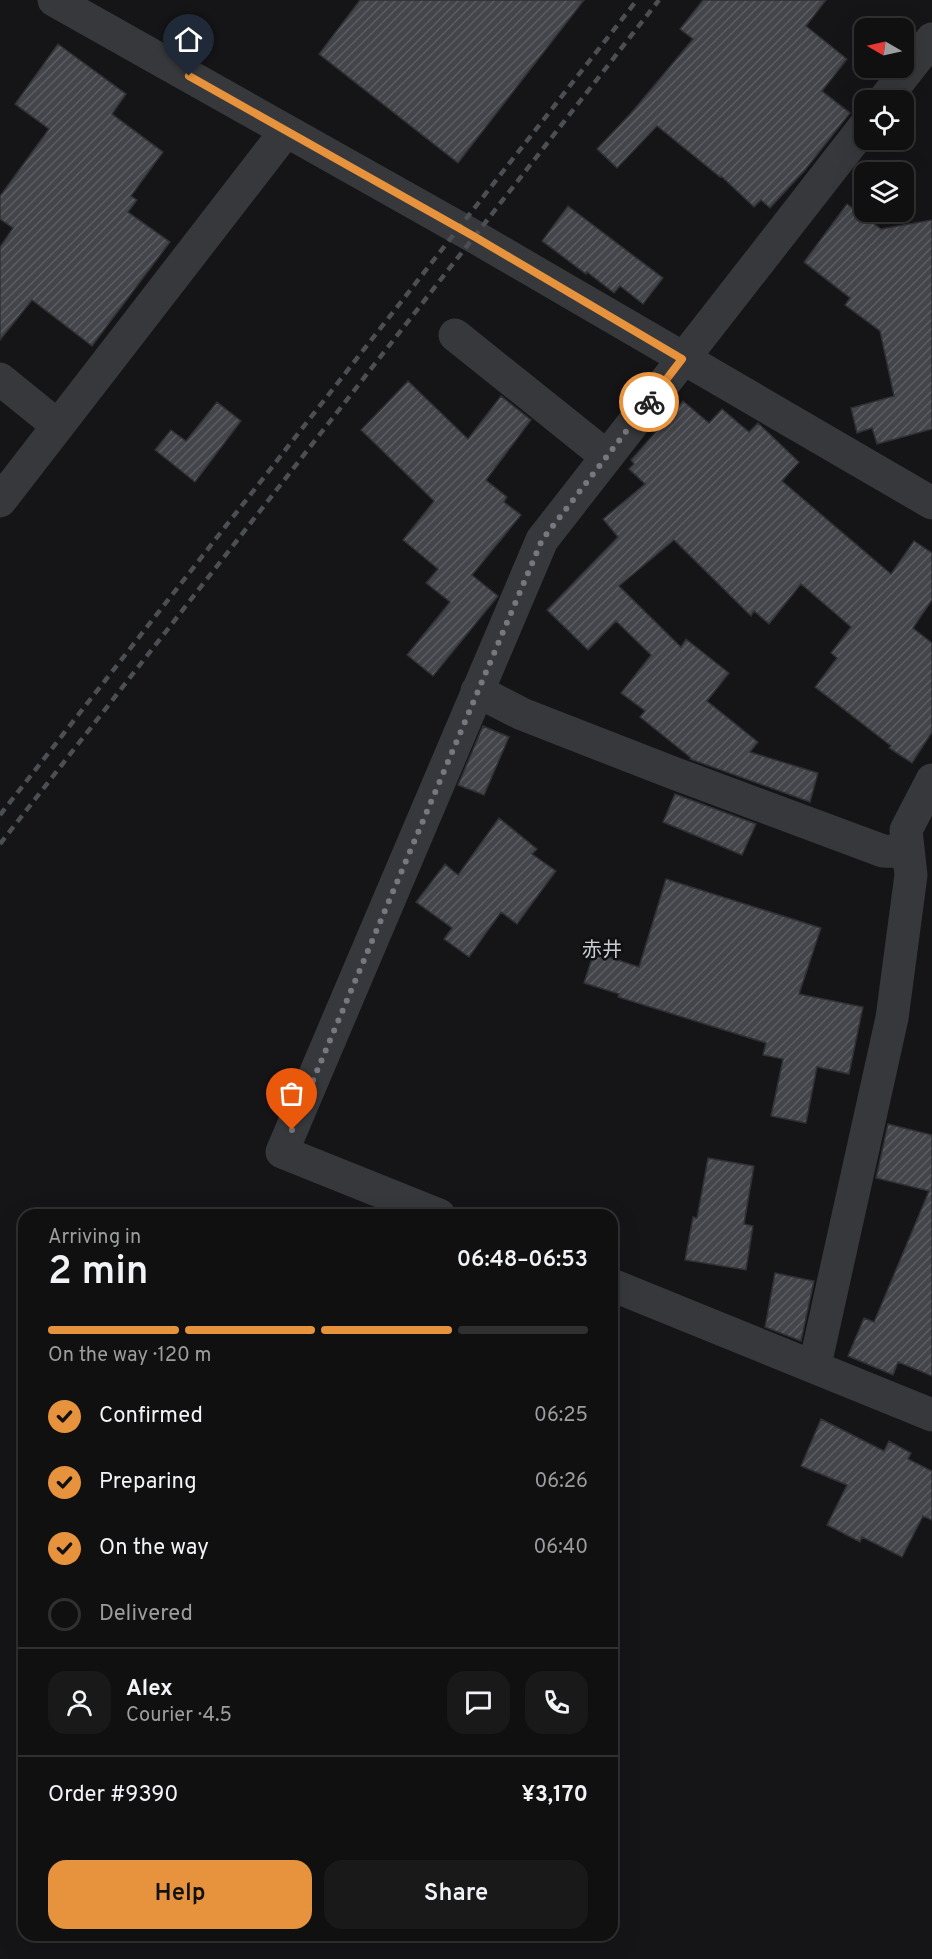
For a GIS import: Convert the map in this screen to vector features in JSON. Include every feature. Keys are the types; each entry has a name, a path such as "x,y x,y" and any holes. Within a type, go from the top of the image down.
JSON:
{"street":[{"path":"54,0 475,237 932,503"},
{"path":"892,90 932,39"},
{"path":"0,501 286,131"},
{"path":"424,1209 282,1152 542,540 854,139"},
{"path":"455,335 606,456"},
{"path":"0,379 58,426"},
{"path":"477,691 522,714 883,850 917,872"},
{"path":"805,1363 817,1356 889,1030 917,872 906,830 932,780"},
{"path":"618,1287 932,1415"}],"building":[{"path":"360,0 584,0 458,163 319,54"},
{"path":"703,0 826,0 806,26 847,59 822,91 850,113 805,170 770,208 761,200 754,207 721,176 657,126 617,168 597,149 632,112 693,39 680,29"},
{"path":"58,44 126,94 112,114 163,152 131,196 137,200 128,212 170,242 92,346 32,300 0,340 0,247 13,228 0,219 0,196 49,129 15,104"},
{"path":"847,204 854,209 854,222 871,222 881,229 932,220 932,429 877,444 872,428 857,433 851,408 894,396 880,331 845,305 850,298 804,262"},
{"path":"568,206 663,278 643,304 620,286 614,293 542,241"},
{"path":"408,381 468,439 501,396 531,420 486,480 507,497 504,502 521,515 472,575 498,596 433,676 407,655 450,602 426,583 438,569 403,540 434,501 361,430"},
{"path":"683,401 709,423 722,409 749,432 758,423 799,462 782,481 891,574 914,541 932,553 932,600 913,628 932,643 932,732 912,763 889,748 891,746 815,687 837,658 831,653 851,627 801,584 769,624 754,611 751,616 674,540 619,586 681,647 686,639 729,673 707,701 758,742 750,752 818,773 810,802 690,759 640,717 645,711 621,693 651,655 616,621 588,650 547,610 618,537 603,519 645,484 629,469 634,464 631,460"},
{"path":"217,402 241,421 195,482 155,450 171,430 186,441"},
{"path":"483,726 509,737 484,795 458,785"},
{"path":"675,794 756,824 742,855 663,822"},
{"path":"499,818 537,849 532,854 556,871 517,924 501,912 469,957 444,939 452,928 416,902 445,864 458,875"},
{"path":"666,879 821,928 799,994 863,1007 849,1074 817,1067 806,1123 771,1116 783,1059 763,1055 766,1043 618,997 619,994 584,983 594,952 639,967"},
{"path":"888,1124 932,1135 932,1376 898,1362 893,1375 848,1356 864,1318 874,1322 929,1191 876,1178"},
{"path":"708,1158 754,1166 744,1224 753,1226 746,1270 685,1260 693,1217 697,1218"},
{"path":"775,1273 814,1281 801,1341 765,1327"},
{"path":"821,1419 884,1451 889,1441 911,1453 908,1459 932,1471 932,1520 923,1516 902,1557 862,1537 860,1542 827,1525 847,1485 801,1466"}],"railway":[{"path":"0,815 637,0"},
{"path":"0,844 659,0"}],"way so far":[{"path":"292,1130 542,540 649,402"}],"district":[{"name":"赤井","path":"602,951"}],"route":[{"path":"189,76 475,237 682,359 649,402"}]}
